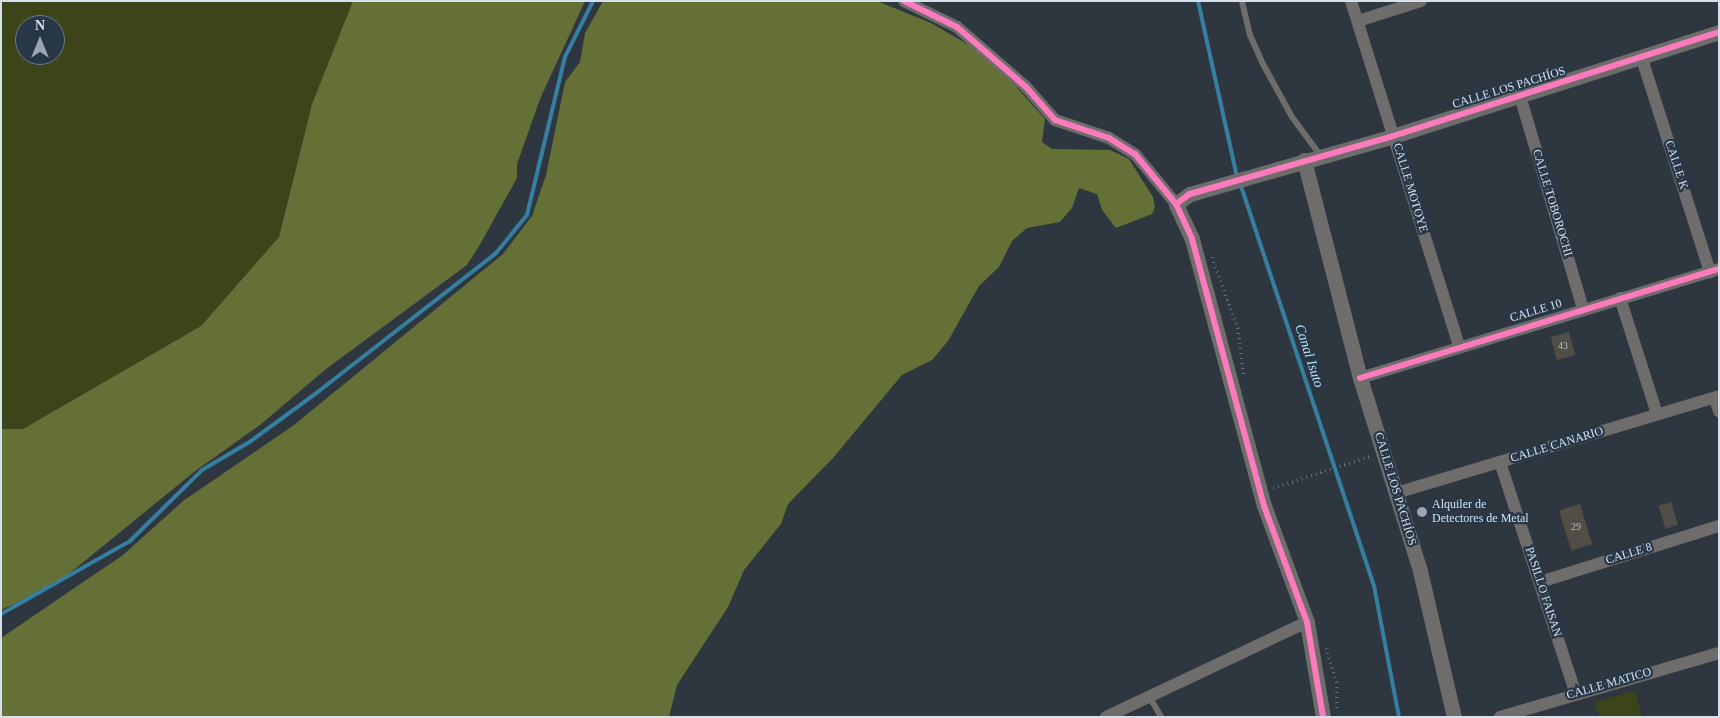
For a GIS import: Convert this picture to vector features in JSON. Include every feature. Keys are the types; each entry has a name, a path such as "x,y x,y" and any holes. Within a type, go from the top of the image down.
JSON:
{"street":[{"path":"904,1 957,27 1026,87 1055,120 1109,138 1135,154 1176,204 1192,239 1264,506 1307,622 1323,717"},
{"name":"CALLE MOTOYE","path":"1351,1 1459,346"},
{"path":"1358,21 1421,1"},
{"name":"CALLE LOS PACHÍOS","path":"1454,717 1420,570 1360,378 1304,160 1393,136 1642,59 1719,32"},
{"name":"CALLE K","path":"1642,59 1714,270"},
{"name":"CALLE TOBOROCHI","path":"1520,96 1583,309"},
{"path":"1176,204 1190,194 1304,160"},
{"name":"CALLE 10","path":"1360,378 1459,346 1714,270"},
{"path":"1620,298 1657,414"},
{"path":"1717,397 1719,411"},
{"name":"CALLE CANARIO","path":"1396,493 1717,397"},
{"name":"PASILLO FAISAN","path":"1500,462 1576,694"},
{"name":"CALLE 8","path":"1540,582 1719,526"},
{"path":"1106,717 1307,622"},
{"name":"CALLE MATICO","path":"1500,717 1719,653"}],"lane":[{"path":"1242,1 1250,35 1263,64 1292,117 1320,155"},
{"path":"1149,696 1161,717"}],"path":[{"path":"1210,252 1227,290 1238,328 1245,364 1244,378"},
{"path":"1289,483 1383,451"},
{"path":"1271,480 1276,496"},
{"path":"1325,646 1337,682 1337,717"}],"green space":[{"path":"1,1 353,1 312,104 279,237 201,326 23,429 1,429"},
{"path":"353,1 585,1 540,99 517,164 517,178 467,265 326,369 260,425 194,472 54,586 1,610 1,429 23,429 201,326 279,237 312,104"},
{"path":"603,1 877,1 931,23 974,48 1009,79 1045,119 1042,142 1052,149 1110,150 1129,159 1153,197 1155,207 1152,214 1116,228 1102,210 1097,194 1079,188 1072,208 1060,222 1027,228 1012,241 999,267 979,286 948,341 932,360 902,375 833,458 788,504 781,524 744,570 728,607 677,685 669,717 1,717 1,638 123,555 183,501 294,425 503,254 532,216 546,175 565,82 580,62 585,33"},
{"path":"1635,691 1642,717 1600,717 1594,702"}],"building":[{"path":"1569,332 1575,355 1557,360 1551,337"},
{"path":"1671,502 1678,525 1666,529 1659,506"},
{"path":"1580,504 1592,544 1571,551 1559,510"}],"waterway":[{"path":"1,614 130,541 202,470 251,441 319,391 496,253 527,215 565,57 593,1"},
{"name":"Canal Isuto","path":"1198,1 1237,177"},
{"name":"Canal Isuto","path":"1240,183 1374,586 1399,717"}],"cycle path":[{"path":"904,1 957,27 1026,87 1055,120 1109,138 1135,154 1176,204 1192,239 1264,506 1307,622 1323,717"},
{"path":"1176,204 1190,194 1393,136 1719,32"},
{"path":"1360,378 1719,269"}],"place":[{"name":"Alquiler de Detectores de Metal","path":"1422,512"}]}
